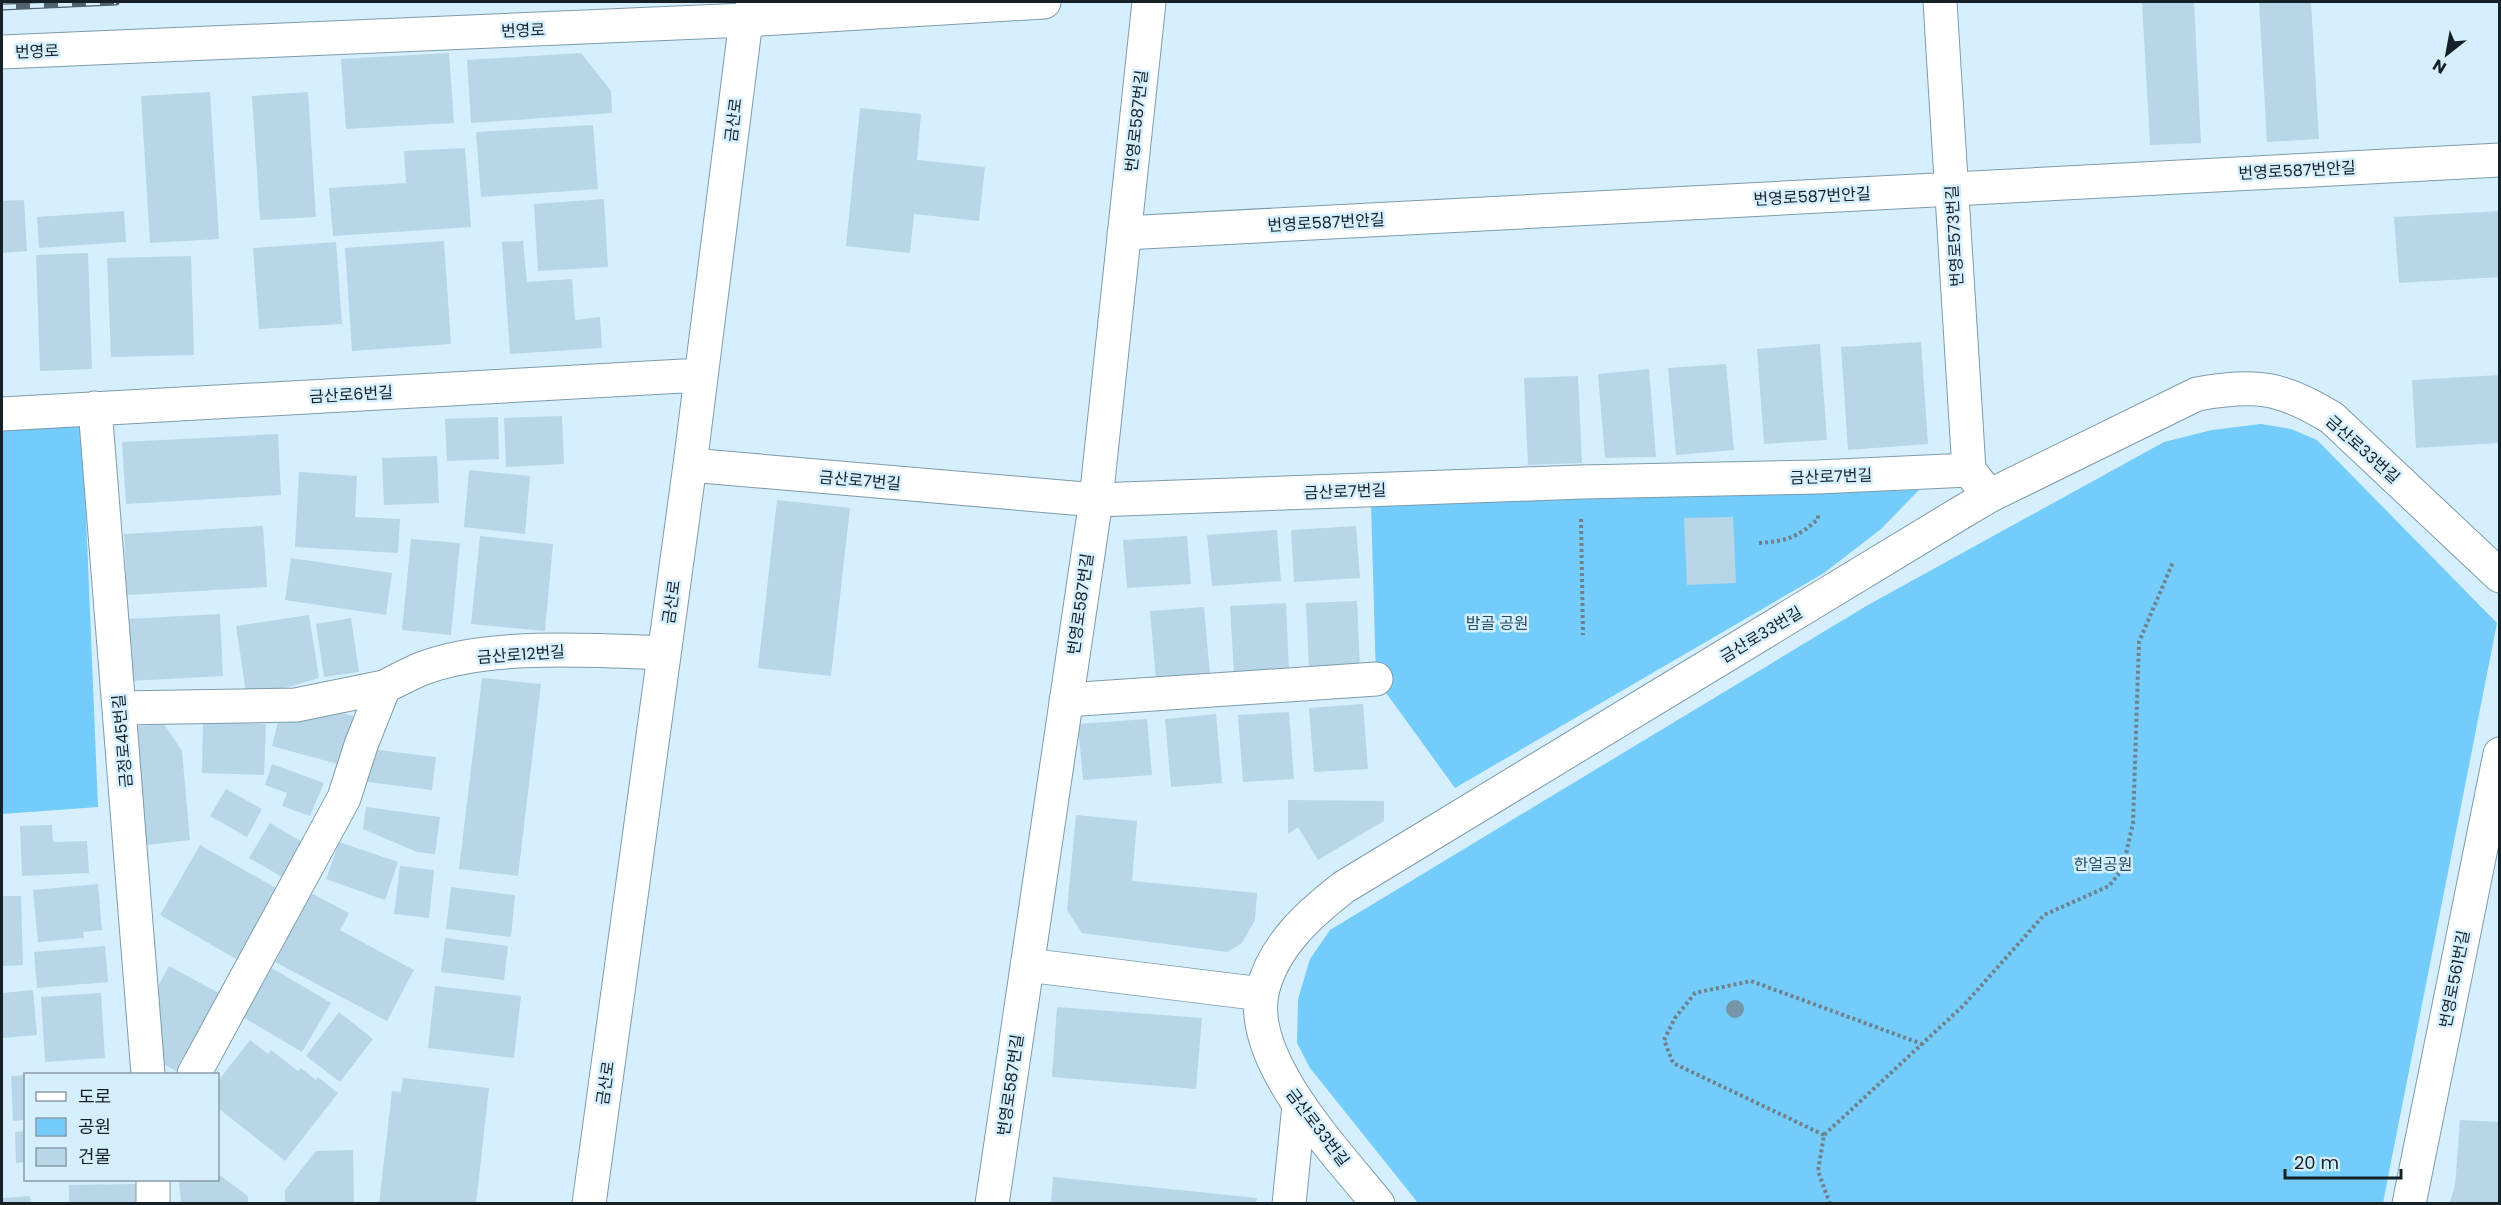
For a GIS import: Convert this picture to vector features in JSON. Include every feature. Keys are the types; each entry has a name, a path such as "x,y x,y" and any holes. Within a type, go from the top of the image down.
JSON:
{"street":[{"name":"번영로","path":"2,52 750,11 1044,2"},
{"name":"번영로587번길","path":"992,1203 1096,500 1149,2"},
{"name":"번영로573번길","path":"1940,2 1969,470"},
{"name":"금산로","path":"589,1203 750,11"},
{"name":"번영로587번안길","path":"1124,232 2499,160"},
{"name":"금산로6번길","path":"2,414 701,375"},
{"name":"금산로33번길","path":"1378,1203 1299,1105 1272,1055 1262,1027 1262,994 1273,962 1292,935 1318,907 1344,887 1989,496 2197,394 2233,388 2269,388 2302,399 2332,418 2499,576"},
{"name":"금정로45번길","path":"95,408 148,1073"},
{"name":"금산로7번길","path":"690,465 1096,500 1969,470"},
{"path":"1969,470 1989,496"},
{"name":"금산로12번길","path":"119,708 296,705 384,687 423,669 456,660 495,654 585,650 664,653"},
{"path":"1066,700 1376,679"},
{"path":"196,1073 344,798 361,745 384,687"},
{"name":"번영로561번길","path":"2409,1203 2499,754"},
{"path":"1028,965 1262,994"},
{"path":"1289,1203 1299,1105"},
{"path":"153,1181 153,1203"}],"path":[{"path":"1759,543 1783,542 1802,533 1818,519 1817,477"},
{"path":"1581,482 1583,635"},
{"path":"1830,1203 1818,1171 1824,1135 1964,1005 2044,915 2109,886 2118,875 2126,854 2133,823 2139,642 2173,562"},
{"path":"1824,1135 1672,1063 1664,1040 1675,1018 1695,993 1751,981 1922,1044"}],"green space":[{"path":"82,418 98,807 2,814 2,424"},
{"name":"한얼공원","path":"2261,424 2291,429 2317,440 2497,623 2383,1203 1418,1203 1310,1068 1297,1043 1298,999 1310,959 1330,930 1868,605 2164,442 2212,430"},
{"name":"밤골 공원","path":"1919,490 1881,529 1824,573 1455,788 1376,679 1371,503"}],"building":[{"path":"2142,2 2194,2 2201,143 2150,145"},
{"path":"2259,2 2311,2 2319,139 2267,142"},
{"path":"449,53 454,123 346,129 341,59"},
{"path":"581,53 611,91 612,113 471,123 467,60"},
{"path":"210,92 219,239 150,243 141,96"},
{"path":"308,92 316,217 260,220 252,96"},
{"path":"860,108 921,114 917,160 985,167 979,221 914,214 910,253 846,246"},
{"path":"593,125 598,189 481,197 476,132"},
{"path":"465,148 471,227 333,236 329,188 406,183 404,151"},
{"path":"604,199 608,267 538,271 534,204"},
{"path":"24,200 27,251 2,253 2,201"},
{"path":"124,211 126,242 39,248 37,217"},
{"path":"2500,211 2500,277 2399,283 2394,217"},
{"path":"444,241 451,344 352,351 345,248"},
{"path":"523,241 527,282 572,279 575,320 600,317 602,348 510,354 502,242"},
{"path":"336,242 342,324 259,329 253,248"},
{"path":"88,253 92,369 40,371 36,255"},
{"path":"191,256 194,355 111,357 107,258"},
{"path":"1921,342 1928,444 1848,450 1841,347"},
{"path":"1820,344 1827,440 1764,444 1757,349"},
{"path":"1726,364 1734,450 1676,455 1668,368"},
{"path":"1649,369 1656,457 1605,458 1598,374"},
{"path":"2500,375 2500,443 2416,448 2412,380"},
{"path":"1578,376 1582,463 1528,465 1524,378"},
{"path":"562,416 564,464 506,467 504,418"},
{"path":"498,417 499,459 447,461 445,419"},
{"path":"278,434 281,495 126,504 122,442"},
{"path":"437,456 439,503 384,505 382,458"},
{"path":"469,470 530,476 525,534 464,527"},
{"path":"299,472 357,476 355,517 400,519 398,553 295,547"},
{"path":"777,500 850,508 831,676 758,668"},
{"path":"1733,517 1736,583 1687,585 1684,518"},
{"path":"263,526 267,587 127,595 124,534"},
{"path":"1356,526 1360,578 1294,582 1291,530"},
{"path":"1277,530 1281,581 1212,586 1207,535"},
{"path":"480,536 553,544 545,631 471,624"},
{"path":"1187,536 1191,584 1127,588 1123,540"},
{"path":"411,539 460,543 451,635 402,630"},
{"path":"291,558 392,573 386,615 285,600"},
{"path":"1357,601 1360,667 1309,669 1306,603"},
{"path":"1286,603 1289,672 1234,674 1230,606"},
{"path":"1204,607 1210,675 1156,680 1150,611"},
{"path":"220,614 223,676 130,681 126,619"},
{"path":"309,615 319,678 247,699 236,626"},
{"path":"351,618 359,672 324,677 316,624"},
{"path":"482,678 541,684 518,876 459,869"},
{"path":"1363,704 1368,769 1314,772 1309,708"},
{"path":"322,708 354,716 341,765 272,746 278,722"},
{"path":"1289,712 1294,779 1243,782 1238,715"},
{"path":"1216,714 1222,783 1171,787 1165,719"},
{"path":"1147,719 1152,775 1083,780 1078,724"},
{"path":"203,722 266,724 264,775 202,773"},
{"path":"164,724 182,751 190,840 146,845 136,726"},
{"path":"371,749 436,757 432,790 367,782"},
{"path":"272,764 324,783 310,816 282,806 287,793 265,785"},
{"path":"226,789 262,809 247,837 210,816"},
{"path":"1288,800 1384,801 1384,821 1318,860 1298,827 1288,834"},
{"path":"366,807 440,817 435,854 417,852 363,829"},
{"path":"1076,815 1137,821 1132,881 1257,893 1255,920 1242,943 1227,952 1082,933 1067,910"},
{"path":"270,823 311,847 291,882 249,858"},
{"path":"52,825 53,842 87,841 89,873 22,876 20,826"},
{"path":"339,842 398,862 385,900 326,879"},
{"path":"200,845 283,892 243,963 160,915"},
{"path":"400,866 434,870 429,918 394,914"},
{"path":"98,884 102,930 83,932 84,938 38,942 33,890"},
{"path":"451,887 515,895 511,937 446,929"},
{"path":"311,893 349,913 340,930 414,970 387,1021 275,962"},
{"path":"2,896 21,896 23,965 2,966"},
{"path":"445,938 508,946 504,980 441,972"},
{"path":"105,946 108,982 37,988 34,952"},
{"path":"169,966 228,998 183,1073 165,1065 151,999"},
{"path":"272,968 331,1003 302,1052 243,1017"},
{"path":"435,986 521,996 514,1058 428,1048"},
{"path":"33,990 37,1035 2,1038 2,993"},
{"path":"101,993 105,1058 45,1062 41,997"},
{"path":"1057,1007 1202,1018 1196,1089 1052,1077"},
{"path":"339,1012 373,1039 340,1082 306,1056"},
{"path":"250,1040 268,1054 271,1050 298,1071 301,1068 316,1080 318,1077 338,1093 285,1161 219,1109 219,1080"},
{"path":"24,1075 24,1120 13,1121 11,1076"},
{"path":"403,1078 489,1088 476,1204 379,1204 392,1091 401,1092"},
{"path":"2460,1120 2500,1122 2500,1204 2449,1204 2455,1186"},
{"path":"24,1131 24,1162 16,1163 15,1132"},
{"path":"353,1150 354,1204 285,1204 285,1190 316,1151"},
{"path":"219,1175 248,1196 248,1204 181,1204 179,1181 219,1181"},
{"path":"1053,1177 1257,1198 1256,1204 1051,1204"},
{"path":"138,1184 139,1204 69,1204 69,1185"},
{"path":"30,1196 31,1204 2,1204 2,1198"}],"railway":[{"path":"2,7 116,2"}]}
